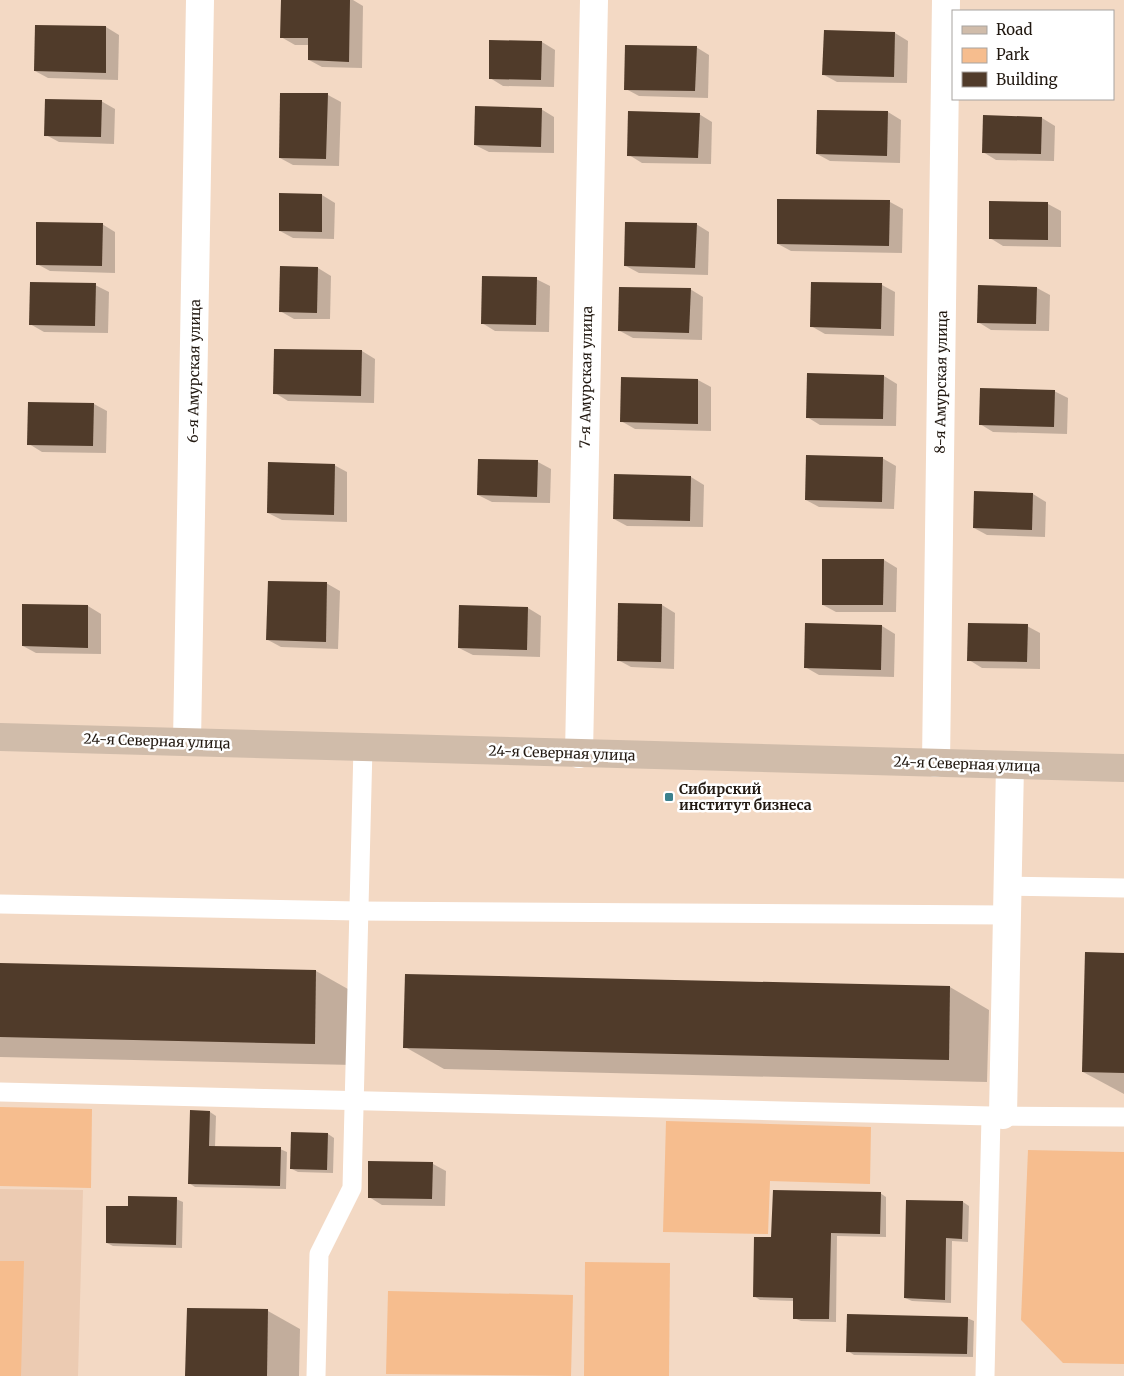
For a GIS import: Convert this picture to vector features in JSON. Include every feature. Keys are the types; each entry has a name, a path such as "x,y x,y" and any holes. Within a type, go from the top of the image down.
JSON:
{"main road":[{"name":"24-я Северная улица","path":"0,737 1124,768"}],"street":[{"name":"6-я Амурская улица","path":"188,742 200,0"},
{"name":"7-я Амурская улица","path":"579,754 594,0"},
{"name":"8-я Амурская улица","path":"936,763 946,0"},
{"path":"997,1115 1007,915 1010,765"}],"lane":[{"path":"316,1376 318,1254 352,1188 363,748"},
{"path":"1008,886 1124,888"},
{"path":"0,904 358,911 1007,915"},
{"path":"0,1092 1124,1117"},
{"path":"985,1376 997,1115"}],"shaded area":[{"path":"0,1189 83,1190 78,1376 0,1376"}],"green space":[{"path":"0,1107 92,1109 91,1188 0,1186"},
{"path":"666,1121 871,1127 870,1184 770,1181 768,1234 663,1232"},
{"path":"1028,1150 1124,1152 1124,1364 1063,1363 1021,1320"},
{"path":"0,1261 24,1261 21,1376 0,1376"},
{"path":"585,1262 670,1263 669,1376 584,1376"},
{"path":"388,1291 573,1295 571,1376 386,1374"}],"building":[{"path":"281,0 350,0 349,62 308,60 308,38 280,38"},
{"path":"35,25 106,26 106,73 34,71"},
{"path":"824,30 895,32 894,77 822,75"},
{"path":"489,40 542,41 541,80 489,79"},
{"path":"625,45 697,46 695,91 624,90"},
{"path":"280,93 328,93 326,159 279,158"},
{"path":"45,99 102,100 101,137 44,136"},
{"path":"475,106 542,108 541,147 474,145"},
{"path":"817,110 888,111 887,156 816,154"},
{"path":"628,111 700,113 698,158 627,156"},
{"path":"983,115 1042,117 1041,154 982,153"},
{"path":"279,193 322,194 322,232 279,231"},
{"path":"777,199 890,200 889,246 777,244"},
{"path":"989,201 1048,202 1048,240 989,239"},
{"path":"36,222 103,223 102,266 36,265"},
{"path":"625,222 697,223 695,268 624,266"},
{"path":"280,266 318,267 317,313 279,312"},
{"path":"482,276 537,277 536,325 481,324"},
{"path":"30,282 96,283 95,326 29,325"},
{"path":"811,282 882,283 881,329 810,327"},
{"path":"978,285 1037,287 1036,324 977,323"},
{"path":"619,287 691,288 689,333 618,331"},
{"path":"274,349 362,350 361,396 273,394"},
{"path":"807,373 884,375 883,419 806,418"},
{"path":"621,377 698,379 698,424 620,422"},
{"path":"980,388 1055,390 1054,427 979,425"},
{"path":"28,402 94,403 93,446 27,445"},
{"path":"806,455 883,457 882,502 805,500"},
{"path":"478,459 538,460 537,497 477,495"},
{"path":"268,462 335,464 334,515 267,513"},
{"path":"614,474 691,476 690,521 613,519"},
{"path":"974,491 1033,493 1032,530 973,528"},
{"path":"822,559 884,559 883,605 822,605"},
{"path":"268,581 327,582 326,642 266,640"},
{"path":"618,603 662,604 661,662 617,661"},
{"path":"22,604 88,605 88,648 22,646"},
{"path":"459,605 528,607 527,650 458,648"},
{"path":"805,623 882,625 881,670 804,668"},
{"path":"968,623 1028,624 1027,662 967,661"},
{"path":"1085,952 1124,953 1124,1073 1082,1072"},
{"path":"0,963 316,970 315,1044 0,1037"},
{"path":"405,974 950,986 949,1060 403,1048"},
{"path":"190,1110 210,1111 209,1146 281,1147 280,1186 188,1184"},
{"path":"291,1132 328,1133 327,1170 290,1169"},
{"path":"368,1161 433,1162 432,1199 368,1198"},
{"path":"773,1190 881,1192 880,1234 831,1233 829,1319 793,1319 793,1298 753,1297 754,1237 771,1237"},
{"path":"128,1196 177,1197 176,1245 106,1243 106,1206 128,1206"},
{"path":"906,1200 963,1201 962,1239 946,1238 945,1300 904,1298"},
{"path":"187,1308 268,1309 267,1376 185,1376"},
{"path":"847,1314 968,1317 967,1354 846,1352"}],"place":[{"name":"Сибирский институт бизнеса","path":"669,797"}]}
